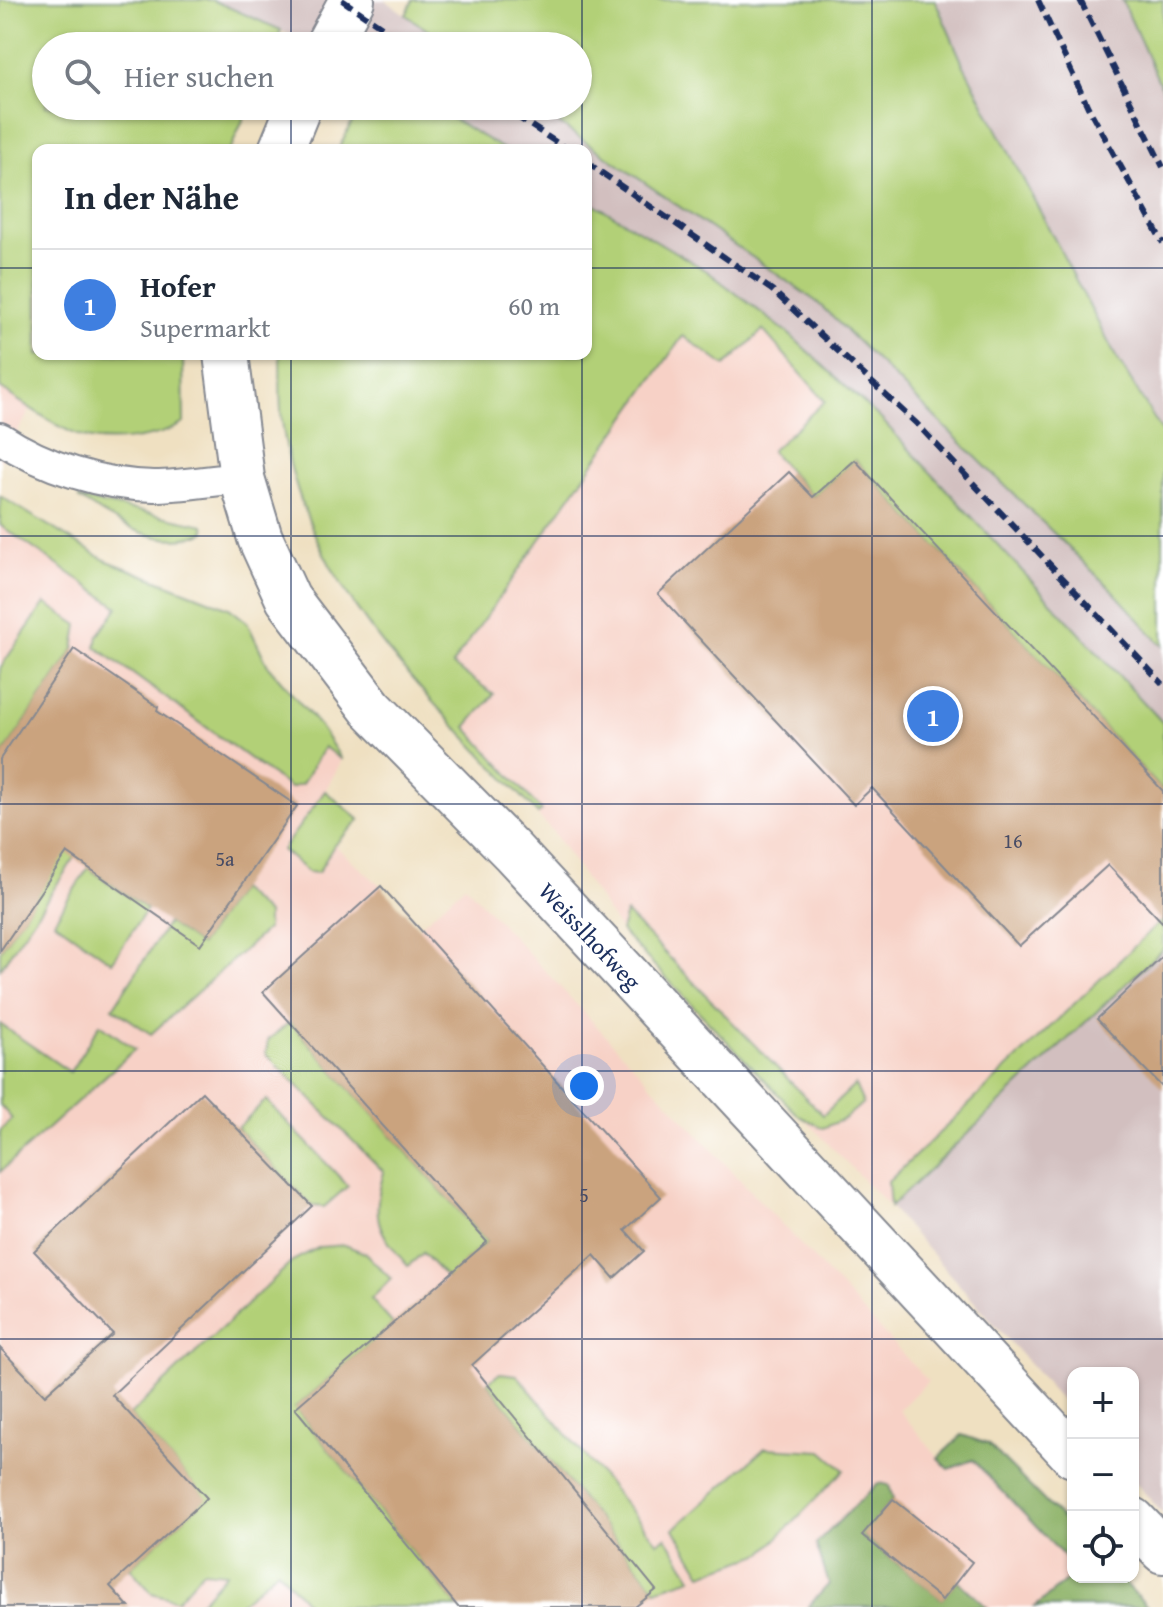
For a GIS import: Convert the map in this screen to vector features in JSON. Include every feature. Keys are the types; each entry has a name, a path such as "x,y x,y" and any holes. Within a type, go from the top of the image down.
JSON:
{"street":[{"path":"335,32 352,0"},
{"path":"283,144 293,120"},
{"name":"Weisslhofweg","path":"227,360 242,478 260,538 288,599 371,708 513,852 1067,1449"},
{"path":"1139,1526 1163,1551"}],"lane":[{"path":"0,438 27,456 86,476 153,486 242,478"}],"shaded area":[{"path":"212,0 385,0 430,32 284,32"},
{"path":"935,0 1122,0 1163,90 1163,433 1115,355 963,64"},
{"path":"455,120 554,120 589,144 495,144"},
{"path":"592,146 817,302 1114,592 1163,646 1163,723 881,419 789,334 707,271 592,203"},
{"path":"707,271 1163,723 1163,949 890,1207 621,931 553,832 416,681"},
{"path":"0,388 31,409 0,462"},
{"path":"0,525 342,760 325,791 360,820 335,846 381,886 417,929 465,885 928,1381 899,1410 938,1457 962,1435 988,1444 1067,1524 1067,1583 1115,1583 1099,1607 0,1607"},
{"path":"1163,949 1163,1514 1139,1487 1139,1367 1067,1367 1067,1406 890,1207"}],"green space":[{"path":"0,0 212,0 281,30 32,32 32,120 243,120 233,144 32,144 32,360 183,360 184,423 145,437 115,440 87,438 56,424 0,388"},
{"path":"413,0 935,0 963,64 1115,355 1163,433 1163,646 1114,592 817,302 554,120 592,120 592,32 430,32 406,15"},
{"path":"1122,0 1163,0 1163,90 1159,82"},
{"path":"353,120 455,120 495,144 341,144"},
{"path":"592,203 707,271 789,334 881,419 1163,723 1163,791 855,460 813,497 771,451 825,401 763,330 725,366 683,336 452,665 494,694 466,727 542,811 538,814 415,682 377,637 344,589 316,537 295,482 281,404 280,360 592,360"},
{"path":"0,496 105,560 229,608 247,622 268,666 319,725 342,760 324,747 302,784 290,788 96,647 98,636 118,607 0,525"},
{"path":"78,498 204,525 205,532 189,538 156,537 122,524"},
{"path":"45,603 78,625 74,649 0,759 0,668"},
{"path":"325,791 360,820 334,845 318,873 308,872 282,850"},
{"path":"78,834 86,841 0,969 0,951"},
{"path":"88,868 147,909 112,962 54,921"},
{"path":"239,889 267,914 267,929 151,1034 113,1008 168,923 200,945"},
{"path":"626,913 823,1115 855,1085 863,1103 844,1119 823,1128 799,1116 621,931"},
{"path":"1163,919 1163,949 890,1207 888,1182"},
{"path":"290,1022 487,1242 447,1278 423,1253 408,1266 389,1243 378,1213 384,1172 266,1054 268,1040"},
{"path":"0,1024 70,1072 100,1024 135,1049 0,1172 0,1131 12,1119 0,1105"},
{"path":"266,1100 348,1186 324,1207 312,1206 237,1128"},
{"path":"345,1245 365,1253 391,1279 371,1299 393,1324 295,1408 458,1607 310,1607 278,1570 236,1607 196,1607 226,1573 203,1571 177,1600 152,1593 130,1568 206,1498 130,1415 294,1260 320,1247"},
{"path":"500,1373 517,1375 658,1543 666,1537 692,1578 656,1590 487,1383"},
{"path":"962,1435 988,1444 1067,1524 1067,1560 973,1460 949,1469 938,1458"},
{"path":"765,1448 822,1451 844,1470 763,1553 702,1574 674,1529"},
{"path":"878,1483 889,1485 893,1499 863,1536 942,1599 957,1580 987,1607 808,1607 829,1584 816,1544"},
{"path":"1067,1580 1067,1583 1125,1583 1148,1607 1035,1607"}],"building":[{"path":"855,460 1163,791 1163,923 1108,865 1019,946 872,788 854,805 658,594 789,472 813,497"},
{"path":"74,649 158,707 157,711 297,806 200,945 67,853 0,951 0,759"},
{"path":"381,886 661,1197 625,1230 644,1251 614,1278 594,1255 472,1365 656,1590 635,1607 458,1607 295,1408 487,1242 263,992"},
{"path":"1163,956 1163,1088 1097,1019"},
{"path":"202,1092 312,1206 112,1395 207,1498 110,1586 129,1607 0,1607 0,1348 45,1395 113,1334 34,1251"},
{"path":"893,1499 972,1562 942,1600 862,1535"}],"railway":[{"path":"342,0 389,32"},
{"path":"1038,0 1088,107 1163,243"},
{"path":"1080,0 1163,167"},
{"path":"522,120 559,144"},
{"path":"592,166 772,290 917,424 1163,684"}],"place":[{"name":"Hofer","path":"933,716"}]}
